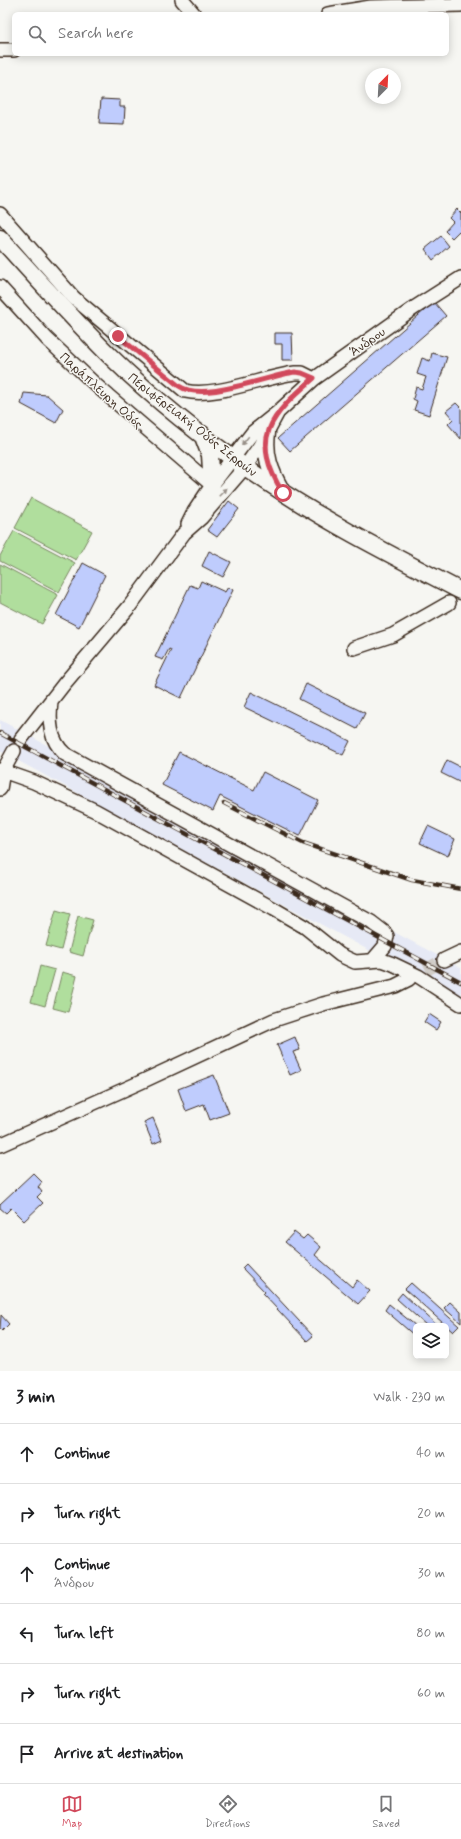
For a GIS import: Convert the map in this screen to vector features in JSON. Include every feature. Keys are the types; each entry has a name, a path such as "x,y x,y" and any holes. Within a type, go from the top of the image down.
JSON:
{"main road":[{"name":"Περιφερειακή Οδός Σερρών","path":"0,238 109,355 202,434 283,493 319,515 456,589"},
{"path":"267,433 265,445 266,457 283,493"},
{"path":"202,434 210,456 212,485"}],"street":[{"path":"182,0 192,12"},
{"path":"342,12 371,8 461,5"},
{"path":"0,50 12,50"},
{"path":"0,214 74,298 185,391 197,392 216,390 295,372 314,378"},
{"name":"Άνδρου","path":"278,412 314,378 458,279"},
{"name":"Παράπλευρη Οδός","path":"0,286 47,339 98,387 212,485"},
{"path":"184,533 201,518 239,462 253,432 278,412"},
{"path":"21,739 51,700 129,607 184,533 194,512 212,485 239,462 267,433 278,412"},
{"path":"354,648 393,635 449,602"},
{"path":"51,700 51,732 58,748 65,754 371,922 387,936 385,946 373,960"},
{"path":"0,789 2,771 14,751"},
{"path":"2,771 34,782 120,824 305,927 340,955 356,962 382,960 406,970 461,1004"},
{"path":"444,960 461,952"},
{"path":"0,1145 141,1082 274,1020 323,1004 395,986 409,980"}],"shaded area":[{"path":"0,720 461,968 461,1000 0,751"}],"green space":[{"path":"31,498 92,531 76,560 15,528"},
{"path":"14,531 75,563 59,592 0,561 0,556"},
{"path":"0,564 58,595 42,624 0,602"},
{"path":"56,910 70,914 61,950 46,946"},
{"path":"78,916 93,920 83,956 69,952"},
{"path":"40,966 55,970 45,1006 31,1002"},
{"path":"62,972 77,976 68,1012 53,1008"}],"building":[{"path":"101,99 120,100 120,107 125,107 124,124 99,123"},
{"path":"457,209 461,213 461,233 459,231 452,238 445,231 453,222 449,218"},
{"path":"441,236 449,246 433,260 425,249"},
{"path":"434,302 446,316 290,451 278,438"},
{"path":"275,333 292,333 293,360 282,360 282,344 275,344"},
{"path":"432,353 447,357 429,415 414,410 417,401 413,399 416,387 422,389 426,377 417,374 422,358 430,361"},
{"path":"24,393 47,395 63,409 56,423 21,404"},
{"path":"456,403 461,408 461,439 448,424 453,419 446,411"},
{"path":"229,501 239,509 217,537 207,530"},
{"path":"209,551 231,562 223,577 202,566"},
{"path":"83,563 105,575 79,627 56,615"},
{"path":"201,581 225,592 228,587 233,590 181,698 154,685 171,650 169,649 163,660 155,657 190,585 198,588"},
{"path":"306,684 365,713 357,729 299,699"},
{"path":"251,692 350,741 343,755 244,707"},
{"path":"179,752 254,790 263,772 318,800 300,836 220,796 213,811 162,785"},
{"path":"447,760 461,767 461,783 441,773"},
{"path":"428,826 455,839 448,856 420,843"},
{"path":"429,1014 441,1022 436,1030 424,1022"},
{"path":"295,1037 300,1050 293,1052 301,1070 290,1075 277,1045"},
{"path":"214,1075 229,1113 210,1120 204,1104 186,1111 178,1089"},
{"path":"153,1118 162,1140 153,1144 144,1122"},
{"path":"33,1173 42,1182 38,1187 42,1192 37,1197 43,1203 24,1221 11,1208 6,1213 0,1208 0,1204"},
{"path":"294,1232 303,1239 307,1235 321,1247 315,1255 352,1287 357,1280 370,1291 358,1304 285,1242"},
{"path":"246,1264 313,1336 307,1341 263,1294 265,1292 242,1268"},
{"path":"411,1283 459,1326 453,1332 449,1328 449,1323 443,1323 405,1289"},
{"path":"402,1293 435,1323 424,1323 397,1299"},
{"path":"450,1302 461,1312 461,1323 444,1308"},
{"path":"389,1304 413,1324 413,1334 385,1310"},
{"path":"1,1315 9,1324 2,1331 0,1329"}],"tunnel":[{"path":"409,979 444,960"}],"railway":[{"path":"0,733 461,982"},
{"path":"224,803 303,843 412,880 461,889"}],"route":[{"path":"118,336 185,391 197,392 216,390 239,386 295,372 314,378 278,412 267,433 265,445 266,457 283,493"}]}
